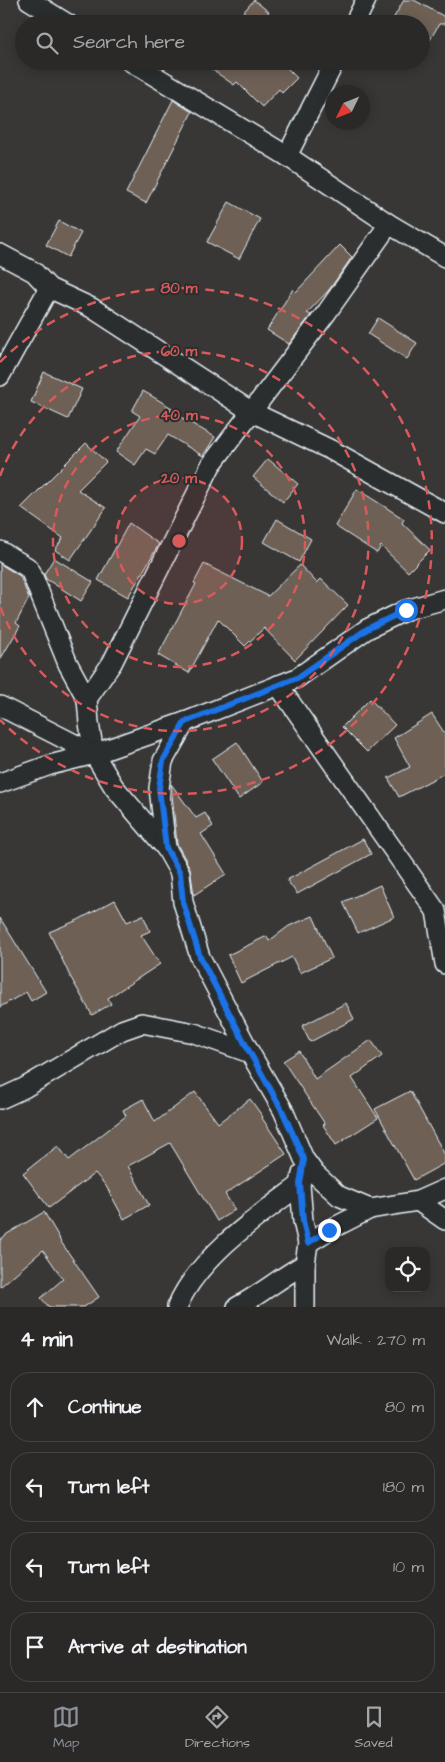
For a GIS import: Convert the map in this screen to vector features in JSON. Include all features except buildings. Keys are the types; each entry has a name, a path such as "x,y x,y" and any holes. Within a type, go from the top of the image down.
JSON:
{"street":[{"path":"28,0 53,15"},
{"path":"358,15 366,0"},
{"path":"145,70 287,156 388,224 445,257"},
{"path":"287,156 330,70"},
{"path":"87,699 112,662 211,465 327,312 388,224"},
{"path":"0,254 34,272 49,288 92,308 252,412 330,450 445,513"},
{"path":"0,376 49,288"},
{"path":"0,551 27,567 31,572 68,664 87,699 94,754 114,787 166,848 180,873 183,902 200,957 282,1110 304,1159 315,1174 339,1196 370,1209"},
{"path":"0,783 50,765 94,754 185,722 297,678 367,629 406,610 445,599"},
{"path":"278,685 436,911 445,964"},
{"path":"0,706 94,754"},
{"path":"166,848 159,788 163,761 185,722"},
{"path":"0,1099 24,1088 122,1030 142,1023 194,1033 250,1053"},
{"path":"304,1159 300,1184 303,1221 308,1243 304,1264 305,1307"},
{"path":"177,1307 180,1298 198,1271 248,1223 300,1184"},
{"path":"308,1243 370,1209 418,1200 445,1189"},
{"path":"418,1200 445,1220"},
{"path":"237,1307 256,1297 285,1275 304,1264"}],"route":[{"path":"329,1230 308,1243 303,1221 300,1184 304,1159 282,1110 200,957 183,902 180,873 166,848 159,788 163,761 185,722 297,678 367,629 406,610"}]}
